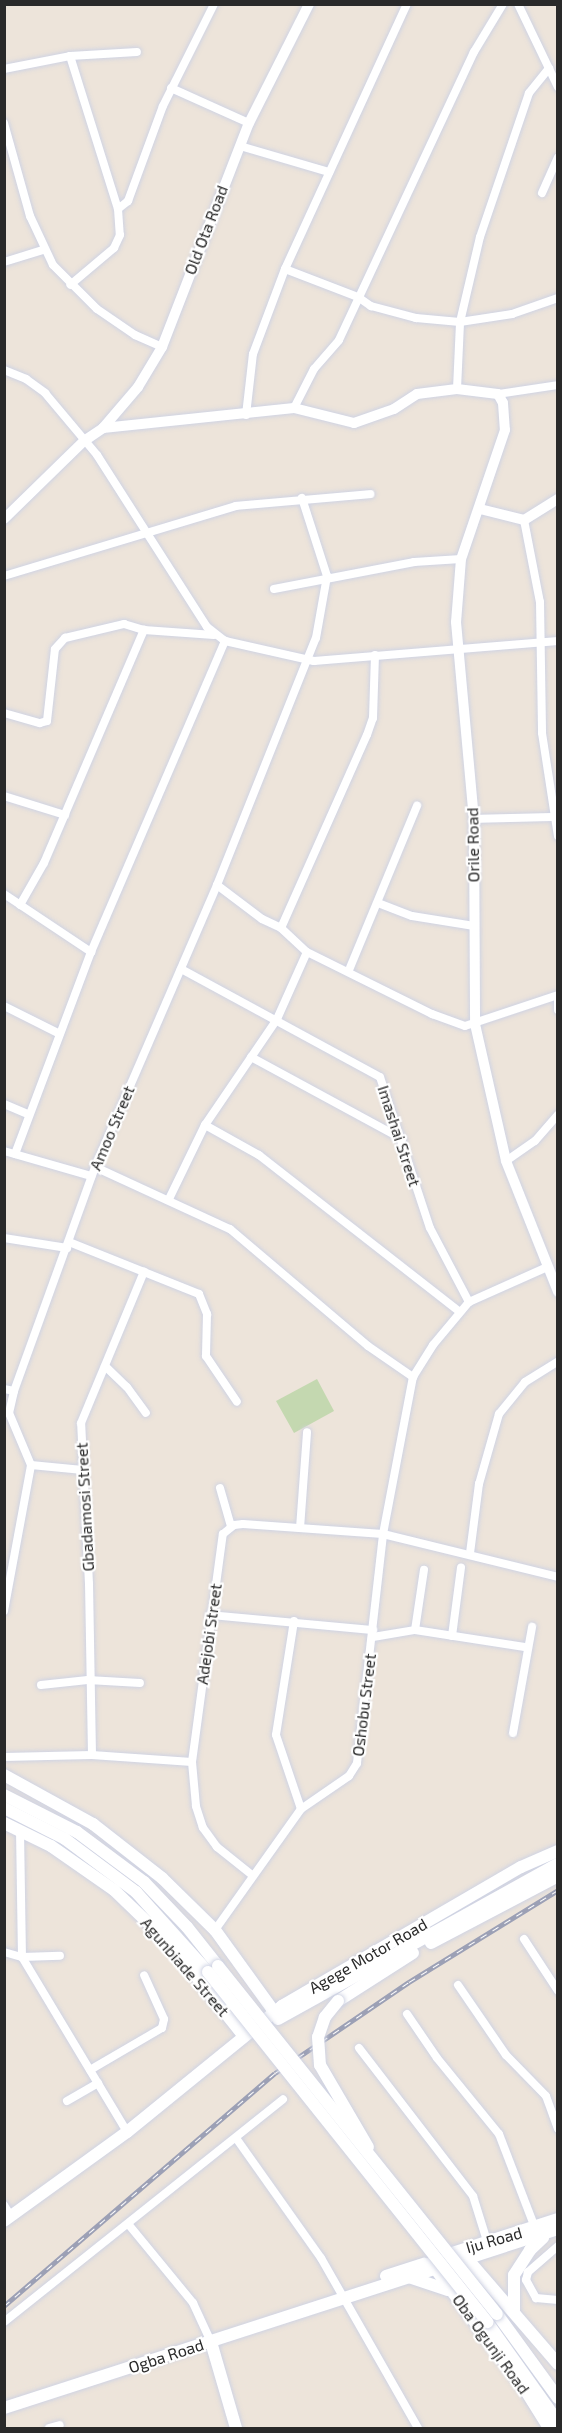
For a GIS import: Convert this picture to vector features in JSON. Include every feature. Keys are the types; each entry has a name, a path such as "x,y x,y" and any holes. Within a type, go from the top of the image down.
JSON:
{"main road":[{"path":"4,1775 93,1824 128,1850 215,1930 277,2016"},
{"path":"4,1795 77,1832 144,1882 558,2398"},
{"path":"4,1808 65,1839 136,1892 213,1969 375,2165 492,2318 558,2422"},
{"name":"Agunbiade Street","path":"4,1823 20,1830 114,1890 173,1947 243,2035"},
{"name":"Agege Motor Road","path":"192,2079 277,2016 488,1886 558,1851"},
{"name":"Agege Motor Road","path":"8,2219 127,2132 243,2035 558,1864"},
{"path":"375,2165 320,2065 318,2037 325,2017 338,2001 417,1950 558,1876"},
{"path":"223,2010 242,2009 253,1998 255,1987"},
{"name":"Iju Road","path":"463,2254 487,2241 558,2219"},
{"path":"514,2310 514,2275 537,2242 558,2229"},
{"name":"Iju Road","path":"432,2265 463,2254 558,2229"},
{"name":"Oba Ogunji Road","path":"463,2254 514,2310 558,2364"},
{"name":"Ogba Road","path":"4,2408 211,2342 432,2265"},
{"name":"Ogba Road","path":"343,2295 409,2277 432,2265"},
{"name":"Oba Ogunji Road","path":"432,2265 549,2428"},
{"path":"409,2277 440,2286 459,2301"},
{"path":"211,2342 236,2428"}],"street":[{"path":"118,209 128,201 139,163 171,88 214,4"},
{"name":"Old Ota Road","path":"4,519 84,441 103,428 138,387 162,346 249,123 309,4"},
{"path":"246,415 253,354 285,269 407,4"},
{"path":"294,408 314,369 339,340 474,52 503,4"},
{"path":"518,4 558,87"},
{"path":"4,69 70,56 137,52"},
{"path":"70,56 118,209 118,241 70,285"},
{"path":"457,389 460,321 484,223 515,143 523,108 534,83 549,68"},
{"path":"171,88 249,123"},
{"path":"4,123 30,216 44,250 70,285 135,335 162,346"},
{"path":"240,146 329,172"},
{"path":"542,193 558,158"},
{"path":"4,262 44,250"},
{"path":"285,269 358,297 387,311 460,321 512,314 558,298"},
{"path":"4,370 26,379 45,393 84,441 118,484 145,531 214,635"},
{"path":"103,428 246,415 294,408 354,423 394,409 417,394 457,389 498,394 558,385"},
{"name":"Orile Road","path":"498,394 506,417 504,430 480,509 461,559 456,622 474,819 475,1024 506,1161 545,1268 558,1292"},
{"path":"4,576 145,531 236,506 302,498 370,494"},
{"path":"302,498 327,576"},
{"path":"480,509 524,520 558,500"},
{"path":"524,520 534,561 543,642 542,733 557,817 558,836"},
{"path":"274,589 327,576 461,559"},
{"name":"Amoo Street","path":"31,1465 9,1413 9,1390 68,1245 91,1176 217,885 309,658 327,576"},
{"path":"4,713 40,723 47,721 55,649 65,638 124,624 144,630 214,635 225,641 322,661 558,641"},
{"path":"20,905 65,815 144,630"},
{"path":"15,1154 27,1114 91,952 225,641"},
{"path":"281,928 373,718 375,655"},
{"path":"4,796 65,815"},
{"path":"349,970 417,806"},
{"path":"474,819 557,817"},
{"path":"217,885 262,919 281,928 307,952 349,970 432,1014 465,1026 558,995"},
{"path":"4,894 91,952"},
{"path":"378,903 411,916 474,926"},
{"path":"170,1199 205,1125 277,1019 307,952"},
{"name":"Imashai Street","path":"181,969 373,1070 385,1085 430,1228 469,1302"},
{"path":"558,1000 558,1010"},
{"path":"4,1006 58,1033"},
{"path":"251,1057 402,1139"},
{"path":"4,1104 27,1114"},
{"path":"506,1161 535,1141 558,1116"},
{"path":"205,1125 259,1155 459,1311"},
{"path":"4,1151 91,1176"},
{"path":"95,1167 170,1199 250,1243 334,1318 413,1377 459,1311 469,1302 545,1268"},
{"path":"4,1238 68,1245 199,1294 207,1314 206,1356 237,1402"},
{"name":"Gbadamosi Street","path":"92,1755 88,1680 89,1584 81,1423 144,1272"},
{"path":"470,1553 479,1484 499,1414 525,1382 558,1361"},
{"path":"105,1366 128,1387 146,1413"},
{"name":"Oshobu Street","path":"215,1930 252,1875 302,1809 354,1769 373,1634 383,1534 413,1377"},
{"path":"300,1528 307,1432"},
{"path":"4,1611 31,1465 83,1470"},
{"path":"220,1488 231,1526 383,1534 470,1553 558,1577"},
{"name":"Adejobi Street","path":"231,1526 223,1534 210,1615 192,1762 196,1806 203,1828 217,1847 252,1875"},
{"path":"452,1636 461,1568"},
{"path":"415,1630 424,1570"},
{"path":"210,1615 294,1621 373,1634 415,1630 525,1647"},
{"path":"294,1621 276,1735 302,1809"},
{"path":"513,1733 525,1647 532,1627"},
{"path":"41,1685 88,1680 140,1683"},
{"path":"4,1757 92,1755 192,1762"},
{"path":"20,1830 22,1958 127,2132"},
{"path":"524,1939 558,1991"},
{"path":"4,1952 22,1958 60,1956"},
{"path":"90,2070 162,2028 164,2019 144,1975"},
{"path":"458,1985 506,2055 546,2097 558,2129"},
{"path":"407,2014 436,2058 499,2134 535,2228"},
{"path":"359,2048 473,2196 487,2241"},
{"path":"67,2101 98,2083"},
{"path":"4,2322 129,2225 283,2099"},
{"path":"236,2138 343,2295 418,2428"},
{"path":"4,2205 8,2219"},
{"path":"129,2225 193,2303 211,2342"},
{"path":"558,2246 528,2272 526,2280 536,2298 558,2300"},
{"path":"50,2428 60,2425"}],"green space":[{"path":"317,1379 334,1411 294,1433 276,1401"}],"railway":[{"path":"4,2306 275,2073 409,1982 558,1890"}]}
